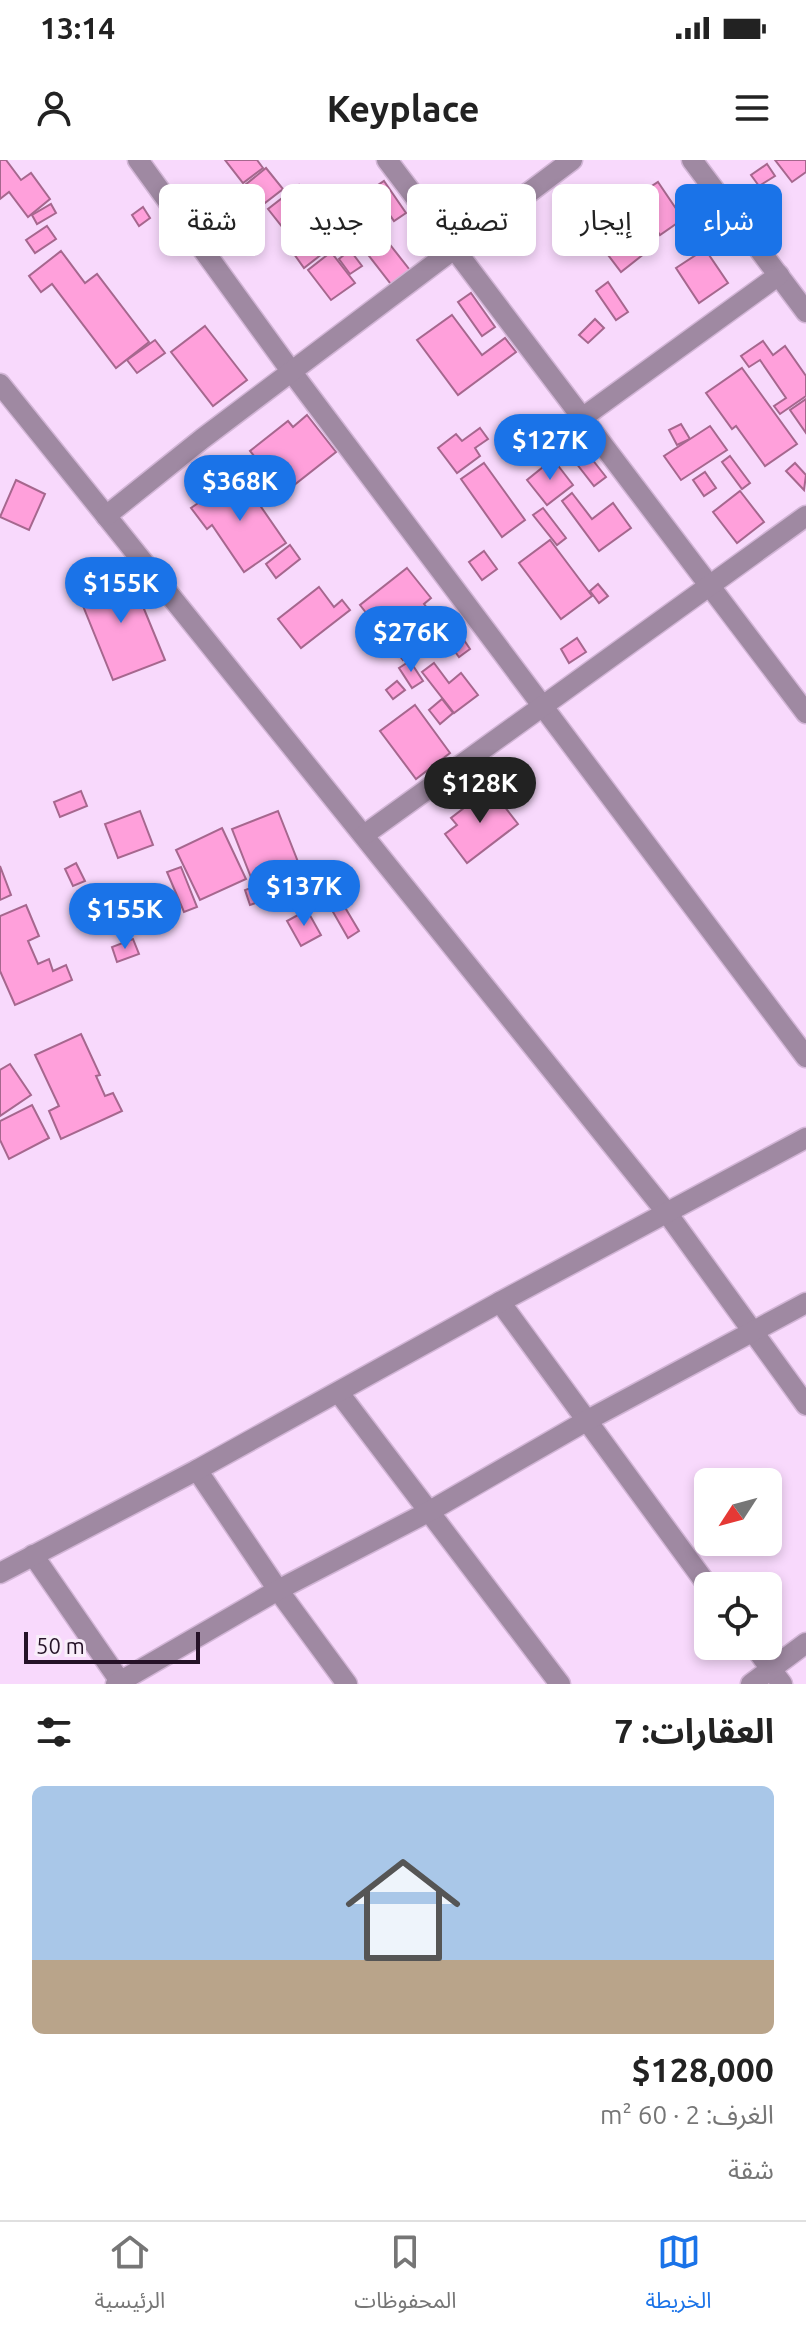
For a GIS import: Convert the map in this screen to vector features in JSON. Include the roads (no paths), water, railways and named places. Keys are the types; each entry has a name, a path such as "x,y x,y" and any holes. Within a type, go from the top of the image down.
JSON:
{"street":[{"path":"138,160 291,371 806,1057"},
{"path":"387,160 407,187"},
{"path":"536,187 572,160"},
{"path":"692,160 806,312"},
{"path":"106,516 445,256"},
{"path":"459,256 806,713"},
{"path":"582,418 779,275"},
{"path":"0,384 667,1213 806,1405"},
{"path":"364,835 806,516"},
{"path":"0,1573 197,1470 500,1302 806,1138"},
{"path":"500,1302 698,1572"},
{"path":"33,1555 119,1683 278,1590 430,1511 586,1421 806,1303"},
{"path":"339,1393 560,1684"},
{"path":"197,1470 278,1590 347,1684"},
{"path":"751,1684 777,1676 806,1643"},
{"path":"765,1660 777,1676"}]}
